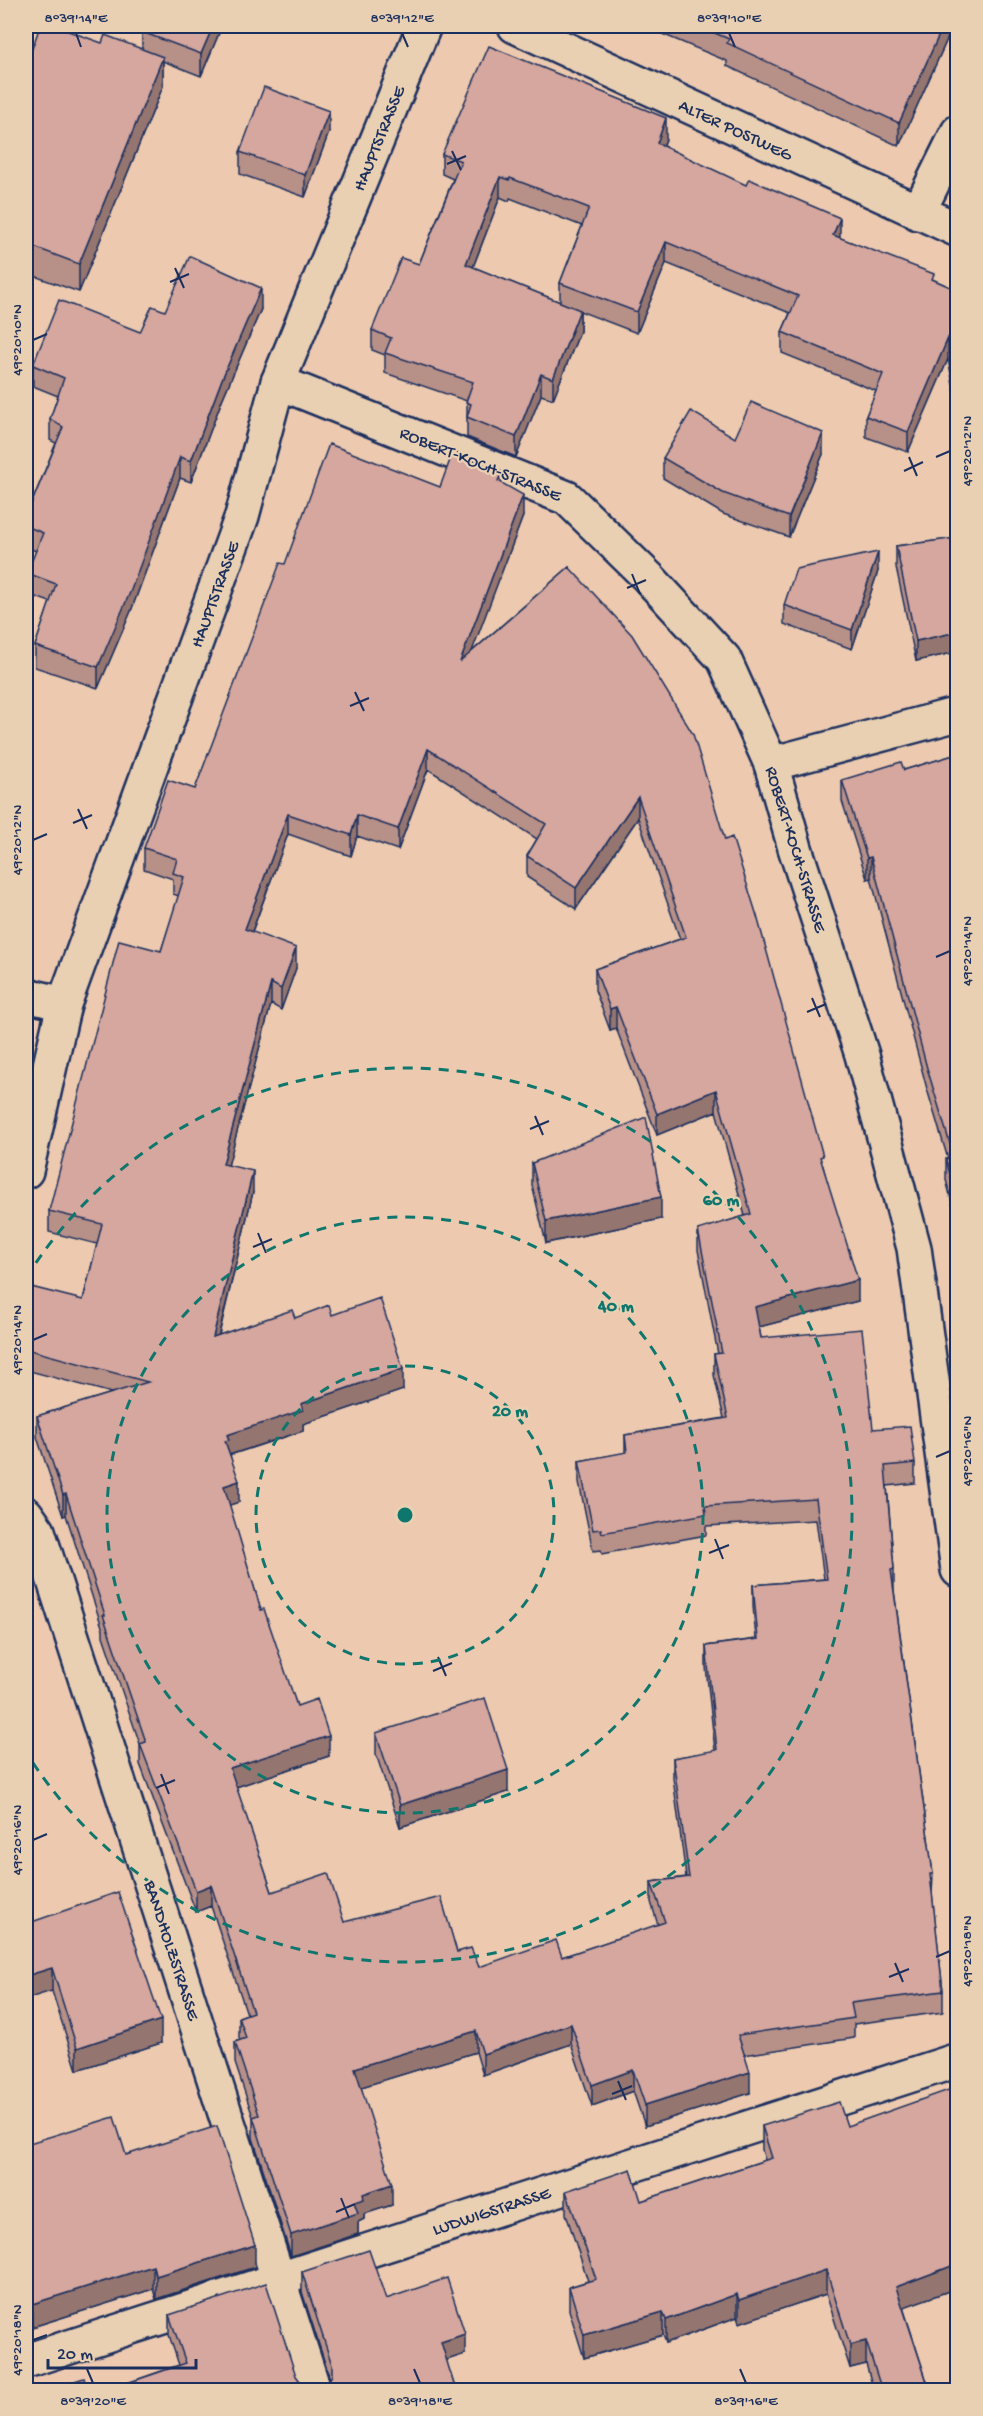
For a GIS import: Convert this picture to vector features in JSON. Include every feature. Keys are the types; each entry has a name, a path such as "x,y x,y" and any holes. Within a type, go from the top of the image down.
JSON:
{"street":[{"name":"HAUPTSTRASSE","path":"26,1171 64,1004 242,516 278,382 424,26"},
{"name":"ALTER POSTWEG","path":"515,26 957,230"},
{"path":"918,213 957,132"},
{"name":"ROBERT-KOCH-STRASSE","path":"278,382 567,498 648,577 724,659 771,764 862,1055 914,1248 957,1570"},
{"path":"771,764 957,714"},
{"path":"26,995 64,1004"},
{"name":"BANDHOLZSTRASSE","path":"26,1514 38,1531 314,2391"},
{"name":"LUDWIGSTRASSE","path":"26,2361 957,2060"}],"building":[{"path":"40,26 54,26 102,43 105,35 163,57 79,264 26,244 26,66"},
{"path":"145,26 213,26 201,54 142,32"},
{"path":"698,26 943,26 899,123 727,43 729,39"},
{"path":"489,46 666,118 657,143 746,185 749,179 840,218 833,235 934,274 932,279 957,290 957,383 948,338 908,432 866,416 883,374 782,332 798,296 666,242 637,312 560,283 589,208 510,178 509,180 500,177 466,264 580,310 553,379 541,374 516,437 467,417 471,404 466,402 473,382 385,353 391,338 372,330 401,258 419,264 461,161 442,154"},
{"path":"264,87 329,111 305,175 240,152"},
{"path":"190,256 261,288 222,379 191,461 180,457 131,590 98,667 35,646 56,584 27,573 43,533 26,526 26,517 63,427 50,419 64,378 33,365 59,300 140,332 152,306 165,311"},
{"path":"751,402 823,433 789,517 723,493 663,458 691,411 735,438"},
{"path":"329,444 440,487 453,452 502,472 498,481 523,495 460,662 569,567 632,635 693,734 725,840 732,837 757,916 823,1156 820,1157 858,1280 755,1307 761,1338 862,1329 873,1429 910,1426 915,1463 885,1466 894,1569 891,1570 933,1874 930,1874 943,1991 851,2003 854,2018 738,2035 750,2072 645,2105 633,2070 592,2085 571,2024 483,2054 476,2031 355,2068 392,2184 363,2194 364,2199 354,2202 358,2213 291,2235 253,2117 259,2115 235,2042 246,2038 239,2017 253,2012 211,1885 196,1891 140,1744 146,1742 103,1615 105,1615 66,1494 63,1495 37,1416 148,1382 26,1349 26,1306 31,1287 83,1300 102,1224 49,1211 119,940 161,951 184,877 173,873 177,859 144,848 168,780 195,789 280,563 285,564","holes":["428,749 546,824 527,856 576,888 638,797 686,937 595,969 610,1009 616,1007 657,1114 716,1090 751,1214 698,1230 722,1353 714,1354 728,1418 625,1435 627,1452 579,1461 593,1530 601,1529 602,1533 706,1514 705,1506 816,1499 827,1579 753,1585 758,1639 706,1646 717,1750 673,1758 689,1877 651,1882 665,1922 562,1957 556,1940 479,1967 471,1948 457,1952 441,1897 344,1922 328,1873 272,1892 230,1768 329,1736 317,1699 297,1706 264,1609 261,1610 224,1486 239,1481 225,1441 229,1440 227,1435 303,1410 301,1404 403,1369 380,1298 332,1315 329,1305 295,1318 292,1310 213,1337 253,1171 223,1164 271,983 281,989 296,948 245,929 288,814 351,835 357,815 398,829"]},
{"path":"957,538 957,632 916,641 896,546"},
{"path":"878,552 852,630 784,605 796,569"},
{"path":"957,754 957,1201 946,1159 954,1157 927,1068 871,857 867,858 842,780 901,762 904,770"},
{"path":"646,1117 661,1197 546,1221 532,1163"},
{"path":"485,1698 508,1770 400,1805 376,1733"},
{"path":"118,1892 161,2020 77,2048 52,1968 26,1976 26,1924"},
{"path":"957,2087 957,2264 896,2287 930,2391 882,2391 866,2341 850,2345 826,2270 739,2300 737,2294 666,2320 663,2312 584,2335 569,2287 596,2279 566,2191 631,2169 641,2201 772,2158 762,2126 839,2102 847,2126"},
{"path":"114,2117 126,2155 217,2126 255,2245 156,2276 153,2266 32,2304 29,2295 26,2296 26,2144"},
{"path":"369,2250 386,2299 447,2278 465,2334 441,2342 456,2391 104,2391 186,2363 169,2315 266,2283 296,2376 302,2384 309,2388 320,2388 328,2382 332,2375 332,2365 302,2272"},
{"path":"84,2378 88,2391 43,2391"}]}
